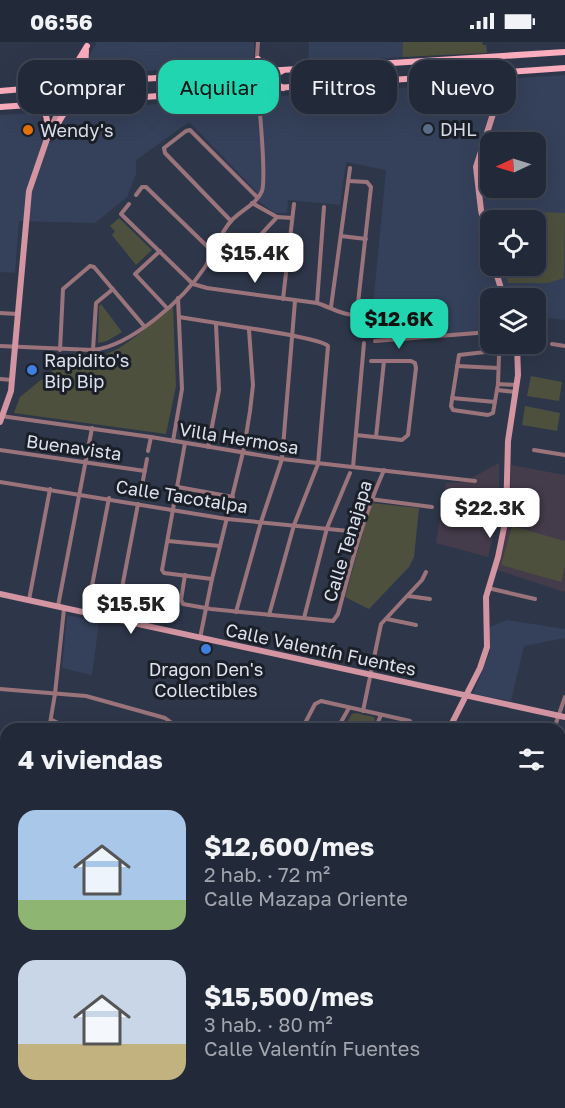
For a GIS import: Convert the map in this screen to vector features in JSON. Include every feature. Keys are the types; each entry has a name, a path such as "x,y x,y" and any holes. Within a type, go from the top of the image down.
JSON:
{"main road":[{"path":"85,60 88,44"},
{"path":"78,60 88,44"},
{"path":"279,71 565,52"},
{"path":"516,72 565,68"},
{"path":"283,71 276,74 274,78 275,83 283,88"},
{"path":"279,88 409,79"},
{"path":"1,91 18,89"},
{"path":"0,107 18,106"},
{"path":"45,114 49,133 54,130 64,114"}],"street":[{"path":"258,42 258,59"},
{"path":"81,60 88,44"},
{"path":"1,418 10,397 28,191 57,114"},
{"path":"0,346 60,350 107,348 144,326 167,308 193,284 231,221 257,197 262,186 258,114"},
{"path":"482,210 476,164 493,114"},
{"path":"231,221 164,151 164,148 190,130 257,197"},
{"path":"332,307 350,168"},
{"path":"129,204 121,214 193,284 207,288 317,303 332,307 337,313 356,314 372,187 370,183 349,181"},
{"path":"136,195 142,187 146,187 213,252"},
{"path":"252,203 277,217 292,219"},
{"path":"283,299 294,204"},
{"path":"317,303 324,207"},
{"path":"277,217 250,248 247,257 253,263 286,267"},
{"path":"341,236 366,239"},
{"path":"160,252 135,274 167,308"},
{"path":"60,350 63,289 91,265 144,326"},
{"path":"93,350 96,303 113,289"},
{"path":"173,441 182,389 178,297"},
{"path":"236,612 261,522 282,459 295,301"},
{"path":"0,313 17,314"},
{"path":"180,317 293,336 322,342 328,346 318,464 294,525 269,615"},
{"path":"208,447 219,390 216,324"},
{"path":"200,638 243,453 253,385 249,330"},
{"path":"375,341 480,333"},
{"path":"353,467 364,342"},
{"path":"552,344 565,346"},
{"path":"494,351 498,354 498,368 493,413 488,415 454,411 451,406 460,354 494,351"},
{"path":"452,723 486,653 485,601 506,520 508,441 517,389 517,354"},
{"path":"356,435 405,439 408,435 415,363 371,360"},
{"path":"376,437 384,361"},
{"path":"457,366 498,368"},
{"path":"0,379 12,380"},
{"path":"498,384 517,389"},
{"path":"497,390 517,389"},
{"path":"452,398 495,402"},
{"name":"Villa Hermosa","path":"1,418 92,428 318,464 476,481"},
{"path":"51,723 61,607 92,428"},
{"path":"148,451 151,437"},
{"path":"185,443 162,569 163,572 212,579"},
{"name":"Buenavista","path":"0,450 145,471"},
{"path":"534,450 565,455"},
{"path":"140,496 147,459"},
{"name":"Calle Tenajapa","path":"304,618 331,621 336,619 370,500 384,470"},
{"path":"185,575 182,603 236,612 304,618 327,528 350,473"},
{"name":"Calle Tacotalpa","path":"0,482 227,519 360,532"},
{"path":"178,487 233,497"},
{"path":"29,600 50,489"},
{"path":"91,591 109,498"},
{"path":"370,500 432,507"},
{"path":"121,593 138,504"},
{"path":"168,541 220,546"},
{"path":"363,711 380,627 422,580 426,572"},
{"path":"488,588 536,599"},
{"name":"Calle Valentín Fuentes","path":"0,594 561,716"},
{"path":"408,596 430,599"},
{"path":"386,619 416,625"},
{"path":"0,690 86,696 165,718 172,723"},
{"path":"561,716 565,697"},
{"path":"306,723 318,702 323,701 412,723"},
{"path":"340,723 349,708"},
{"path":"378,723 381,715"},
{"path":"52,720 58,723"}],"shaded area":[{"path":"97,42 254,42 252,60 158,60 158,70 146,71 146,60 90,60"},
{"path":"309,42 403,42 402,57 308,60"},
{"path":"565,75 565,320 546,317 546,288 480,288 480,332 388,340 370,338 386,170 346,162 340,205 288,200 287,213 275,213 257,200 256,191 189,122 136,160 136,174 127,197 95,223 19,221 15,273 0,272 0,115 36,114 41,116 41,138 52,143 65,118 70,114 146,114 146,105 158,104 158,114 279,114 279,96 291,95 291,114 397,114 397,88 409,87 409,114 516,114 516,78"},
{"path":"499,463 499,513 488,557 436,543 446,483 464,482"},
{"path":"511,465 565,475 565,592 497,570 510,517"},
{"path":"67,615 99,622 92,675 62,668"},
{"path":"507,620 565,629 565,638 524,646 511,701 473,694 490,651 488,628"}],"green space":[{"path":"403,42 482,42 486,45 487,53 402,57"},
{"path":"546,212 565,213 564,278 548,283 508,283 506,276 546,276"},
{"path":"119,218 152,250 136,265 112,235 115,231 110,226"},
{"path":"101,304 122,332 107,341 98,343 99,306"},
{"path":"173,307 176,386 166,434 14,413 20,397 62,363 67,363 73,354 110,353 129,342"},
{"path":"531,376 562,382 559,401 527,396"},
{"path":"525,406 560,413 557,431 522,425"},
{"path":"371,503 419,508 414,557 409,567 369,609 345,597"},
{"path":"512,526 565,541 565,566 561,582 501,565"},
{"path":"352,714 374,717 375,720 373,723 347,723"}],"place":[{"name":"DHL","path":"428,129"},
{"name":"Wendy's","path":"28,130"},
{"name":"Rapidito's Bip Bip","path":"32,370"},
{"name":"Dragon Den's Collectibles","path":"206,649"}]}
